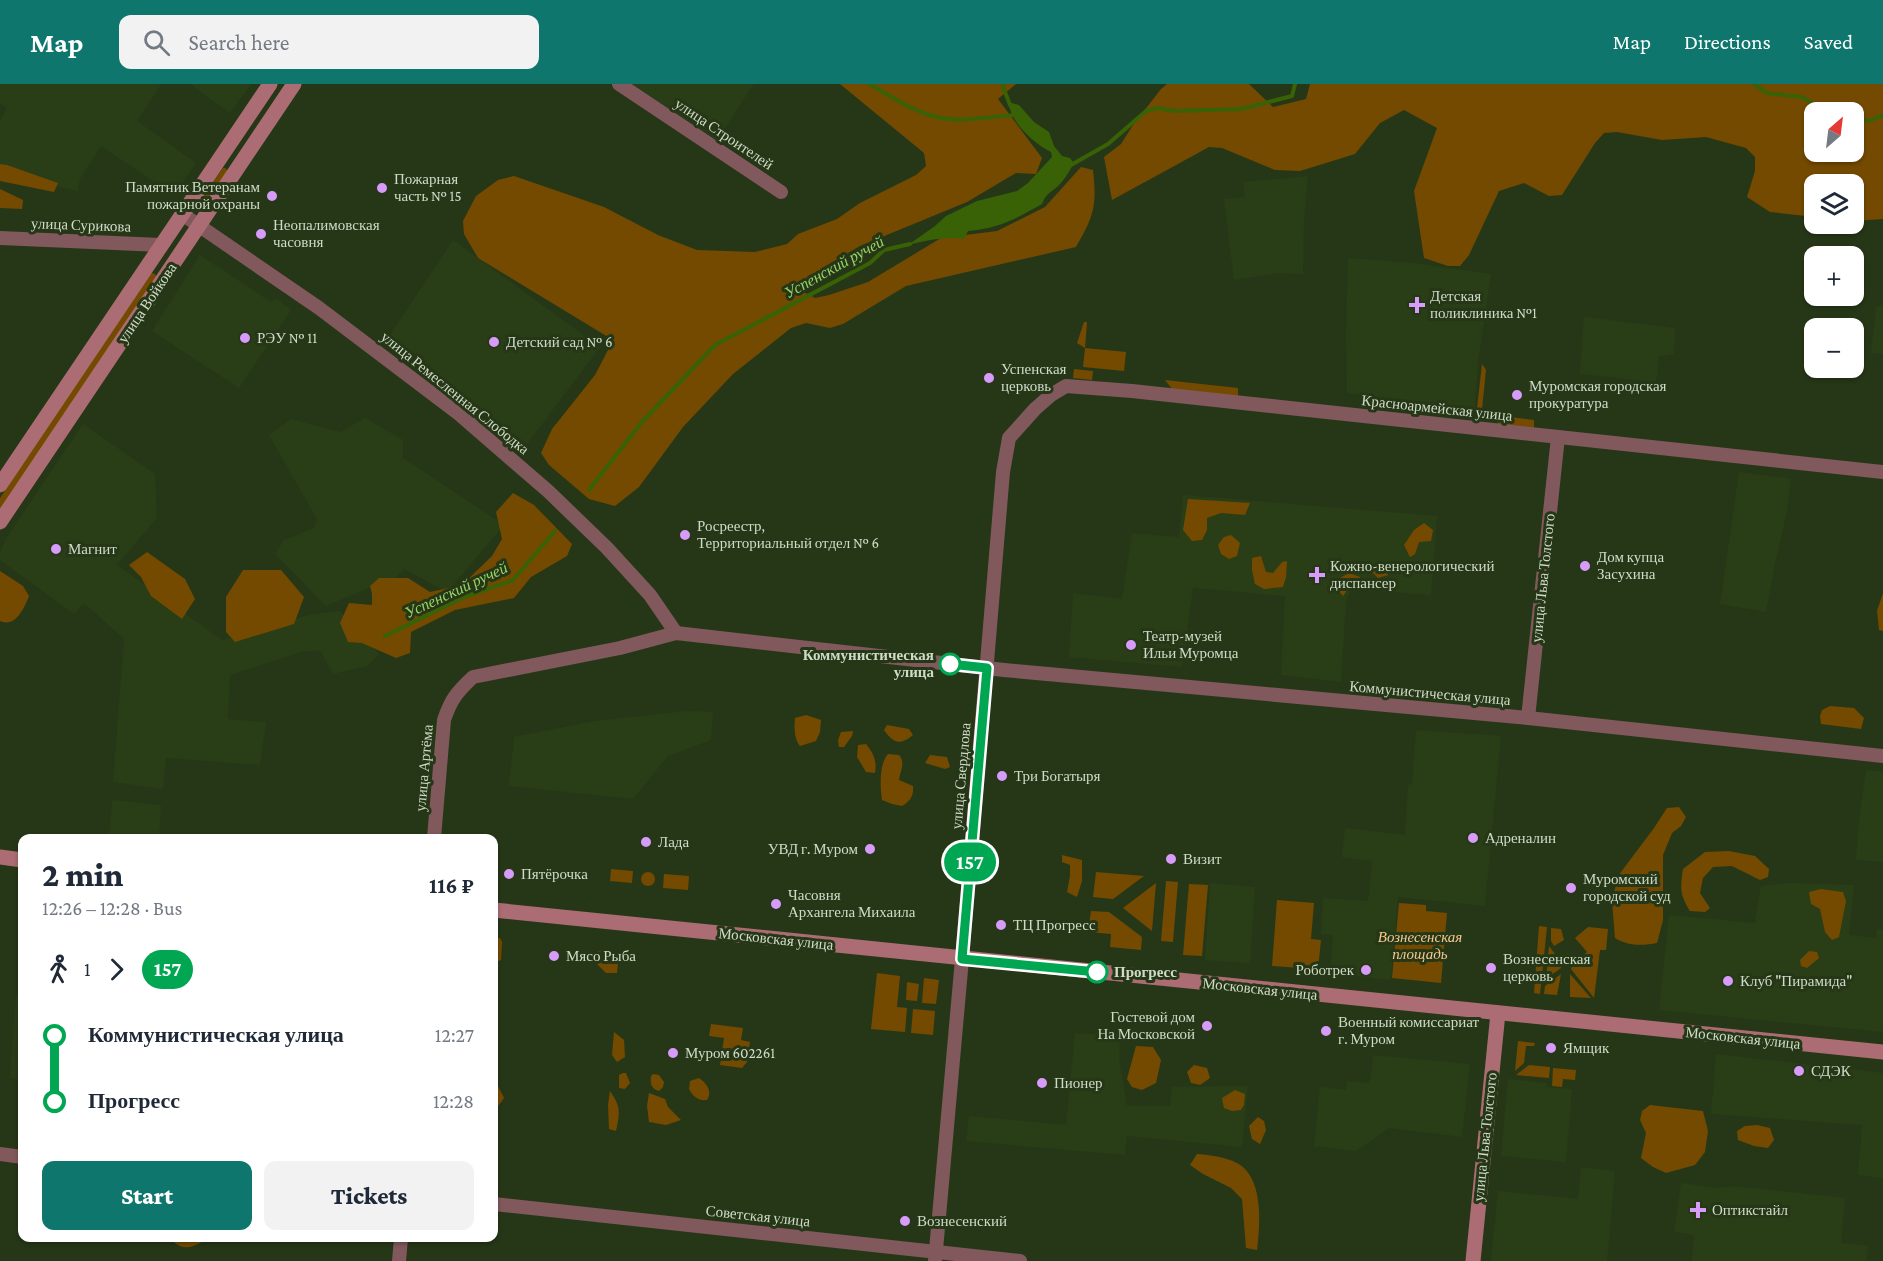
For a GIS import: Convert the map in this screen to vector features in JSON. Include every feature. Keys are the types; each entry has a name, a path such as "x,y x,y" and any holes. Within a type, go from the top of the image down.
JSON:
{"street":[{"name":"улица Войкова","path":"0,485 270,84"},
{"name":"улица Войкова","path":"0,522 294,84"},
{"name":"улица Строителей","path":"619,84 781,192"},
{"name":"улица Ремесленная Слободка","path":"182,214 319,308 459,414 548,490 607,548 650,595 676,633"},
{"name":"улица Сурикова","path":"0,238 161,245"},
{"name":"Красноармейская улица","path":"1009,438 1050,395 1065,386 1132,391 1883,472"},
{"name":"улица Льва Толстого","path":"1528,718 1558,437"},
{"name":"улица Свердлова","path":"935,1256 1003,472 1009,438"},
{"name":"Коммунистическая улица","path":"450,702 458,690 473,677 620,648 676,633 987,668 1528,718 1883,756"},
{"name":"улица Артёма","path":"434,834 444,720 450,702"},
{"path":"0,857 18,859"},
{"name":"Московская улица","path":"498,910 1883,1052"},
{"name":"улица Льва Толстого","path":"1473,1261 1498,1013"},
{"path":"0,1154 18,1156"},
{"name":"Советская улица","path":"498,1204 935,1256 1020,1261"},
{"path":"399,1261 401,1242"}],"shaded area":[{"path":"0,84 161,84 137,121 196,163 174,195 101,146 80,179 78,191 0,175 0,121 7,108 0,103"},
{"path":"190,84 251,84 230,113"},
{"path":"632,84 754,84 717,140"},
{"path":"1008,102 1019,105 1034,122 1049,132 1054,146 1062,156 1070,158 1074,163 1065,177 1047,195 1042,204 1007,222 968,231 964,239 943,239 908,245 946,216 977,201 1017,191 1028,183 1052,157 1051,152 1030,138 1018,125"},
{"path":"1308,176 1303,274 1277,273 1234,280 1224,199 1245,197 1243,182"},
{"name":"Детский сад № 6","path":"453,240 600,347 527,444 388,338"},
{"name":"РЭУ № 11","path":"200,255 271,302 277,299 291,310 239,388 152,331"},
{"name":"Детская поликлиника №1","path":"1348,258 1414,263 1491,274 1478,361 1475,409 1347,393"},
{"path":"1883,304 1883,354 1871,353 1876,308"},
{"path":"1584,317 1675,328 1674,354 1659,357 1656,382 1580,374"},
{"path":"365,418 403,440 403,458 504,525 447,592 404,569 381,593 371,587 326,606 275,554 284,540 314,528 317,519 269,435 291,419 340,432"},
{"path":"83,424 155,474 157,518 117,565 222,640 313,614 340,611 379,654 368,666 333,674 320,650 301,652 230,675 228,719 266,722 260,765 166,758 163,789 113,782 124,639 84,603 74,614 0,560 5,540"},
{"path":"1739,472 1791,479 1787,511 1766,612 1720,604"},
{"path":"1183,495 1437,516 1431,595 1351,589 1346,602 1341,682 1281,675 1285,596 1193,588 1182,667 1069,657 1073,593 1122,599 1132,533 1179,537"},
{"path":"687,711 713,712 711,740 668,756 633,799 509,786 514,737 595,721"},
{"path":"1416,730 1501,736 1485,906 1398,897 1391,980 1330,974 1333,935 1321,934 1323,898 1368,901 1372,861 1342,857 1345,828 1405,835 1408,785 1412,784"},
{"path":"1866,770 1883,772 1883,862 1856,860"},
{"path":"112,800 161,805 159,834 109,834"},
{"path":"1210,883 1255,887 1250,963 1205,960"},
{"path":"1789,883 1854,885 1849,935 1876,938 1877,929 1883,929 1883,1032 1659,1010 1669,915 1755,923 1761,886"},
{"path":"16,995 18,995 18,1079 10,1078"},
{"path":"1075,1033 1120,1036 1119,1059 1127,1106 1170,1106 1172,1087 1248,1086 1242,1147 1127,1136 1125,1155 966,1141 969,1116 1066,1125"},
{"path":"1716,1054 1883,1073 1883,1178 1858,1175 1862,1125 1711,1114"},
{"path":"1373,1055 1470,1064 1462,1137 1389,1128 1356,1151 1314,1146 1320,1087 1346,1090 1347,1081 1370,1083"},
{"path":"1508,1079 1546,1083 1546,1087 1572,1089 1566,1162 1501,1156"},
{"path":"1581,1167 1615,1171 1607,1261 1491,1261 1498,1191 1578,1199"},
{"path":"1681,1183 1718,1188 1734,1186 1845,1198 1841,1243 1868,1246 1866,1261 1692,1261 1694,1235 1674,1232"}],"green space":[{"path":"840,84 1016,84 998,99 1042,158 1036,174 1016,173 967,202 860,246 824,267 804,292 815,298 829,295 868,282 941,238 997,231 1045,207 1081,167 1093,170 1095,193 1090,219 1076,247 906,286 843,324 830,328 806,323 791,328 733,374 683,427 639,487 615,506 589,499 549,465 541,453 552,429 595,375 608,350 608,337 478,258 464,234 463,221 476,196 498,180 514,176 604,207 658,235 697,250 755,252 787,244 798,234 837,219 860,203 916,175 926,166 924,153"},
{"path":"1167,84 1249,84 1273,107 1306,99 1310,84 1883,84 1883,219 1864,220 1864,174 1804,174 1804,216 1770,212 1747,197 1755,171 1755,157 1746,148 1706,137 1662,140 1617,132 1604,133 1595,143 1562,195 1549,196 1524,183 1499,191 1469,255 1460,266 1448,266 1424,258 1414,191 1437,128 1404,110 1380,123 1355,154 1300,171 1275,170 1222,148 1209,147 1112,200 1104,157 1121,144 1133,125"},
{"path":"0,164 58,183 54,192 0,181"},
{"path":"223,168 228,171 204,207 198,207 199,203"},
{"path":"0,189 23,200 22,209 0,208"},
{"path":"153,273 156,278 0,510 0,498 150,274"},
{"path":"1084,322 1087,322 1085,348 1077,343"},
{"path":"1085,348 1126,352 1124,371 1083,367"},
{"path":"1482,364 1486,370 1482,409 1477,408"},
{"path":"1074,369 1093,371 1092,380 1073,378"},
{"path":"1165,380 1238,388 1238,396 1172,389"},
{"path":"1495,415 1534,420 1534,428 1498,424"},
{"path":"513,493 534,505 572,544 567,556 531,577 514,598 455,610 411,632 410,653 396,658 362,643 348,642 340,623 349,603 372,605 370,586 379,578 408,578 430,592 462,585 492,556 502,539 496,512"},
{"path":"1188,499 1250,503 1245,515 1221,513 1207,518 1207,530 1202,540 1192,541 1183,530"},
{"path":"1424,523 1433,530 1431,541 1419,542 1415,554 1410,557 1404,545 1414,530"},
{"path":"1231,535 1240,543 1237,556 1229,559 1221,554 1218,545 1224,537"},
{"path":"147,552 185,579 195,599 182,619 151,596 141,577 129,565"},
{"path":"1261,556 1266,572 1273,573 1282,562 1287,561 1283,587 1264,589 1255,584 1252,558"},
{"path":"1377,562 1388,566 1388,575 1378,578 1371,571"},
{"path":"243,570 281,570 304,597 294,624 235,642 226,632 226,597"},
{"path":"0,571 23,586 29,596 19,616 11,622 0,621"},
{"path":"1349,573 1360,577 1359,585 1350,586 1343,596 1338,590 1340,578"},
{"path":"1883,593 1883,631 1879,630 1877,611"},
{"path":"1830,706 1854,708 1864,718 1861,729 1821,724 1822,710"},
{"path":"806,715 821,720 820,732 816,741 800,746 796,736 795,718"},
{"path":"887,725 909,729 913,735 904,741 897,742 884,730"},
{"path":"853,731 844,747 839,747 838,740 841,732"},
{"path":"866,744 874,758 875,773 866,772 857,757 858,745"},
{"path":"888,754 899,755 902,764 899,780 913,786 911,798 902,806 882,800 882,770"},
{"path":"930,755 947,757 950,767 945,769 925,763"},
{"path":"1679,807 1686,817 1681,826 1672,833 1663,855 1663,920 1657,943 1635,945 1620,941 1615,938 1612,901 1618,876 1667,808"},
{"path":"1729,851 1755,856 1769,869 1768,877 1760,880 1732,866 1713,867 1703,878 1700,893 1710,908 1705,912 1690,911 1682,891 1683,869 1705,852"},
{"path":"1062,855 1082,860 1082,881 1077,897 1067,892 1070,865 1062,862"},
{"path":"611,869 633,871 632,883 610,881"},
{"path":"648,872 653,874 655,879 653,884 648,886 643,884 641,879 643,874"},
{"path":"1096,872 1144,876 1113,899 1093,897"},
{"path":"664,874 689,876 688,890 663,888"},
{"path":"1166,881 1178,882 1173,942 1161,941"},
{"path":"1156,883 1152,931 1123,908"},
{"path":"1189,884 1208,885 1202,956 1183,955"},
{"path":"1821,889 1843,892 1846,901 1839,937 1832,940 1825,932 1820,909 1811,904 1809,892"},
{"path":"1277,900 1314,903 1311,939 1321,940 1318,969 1272,966"},
{"name":"Вознесенская площадь","path":"1399,903 1426,905 1426,911 1447,913 1441,983 1392,978"},
{"path":"1091,911 1109,912 1142,937 1141,950 1110,947 1111,934 1088,932"},
{"path":"1539,926 1547,927 1540,994 1534,993"},
{"path":"1588,927 1608,929 1606,950 1600,950 1594,998 1571,969 1572,965 1587,952 1575,938"},
{"path":"1551,928 1561,929 1564,940 1554,946 1551,941"},
{"path":"498,938 502,942 501,960 498,961"},
{"path":"1549,946 1561,962 1561,968 1546,979"},
{"path":"597,951 619,953 617,973 606,973 596,963"},
{"path":"1809,951 1817,952 1819,958 1807,968 1801,966 1800,960"},
{"path":"877,973 900,976 897,1007 907,1008 905,1032 871,1029"},
{"path":"1561,974 1557,995 1544,994 1545,986"},
{"path":"1570,974 1591,998 1570,997"},
{"path":"924,978 939,980 936,1004 922,1003"},
{"path":"907,982 919,984 917,1001 906,1000"},
{"path":"913,1009 935,1011 933,1035 911,1033"},
{"path":"711,1024 743,1028 741,1040 750,1042 747,1062 742,1068 720,1065 724,1038 709,1036"},
{"path":"614,1032 624,1040 625,1057 617,1062 612,1055"},
{"path":"1518,1041 1535,1043 1534,1046 1526,1046 1524,1063 1515,1071"},
{"path":"1136,1046 1153,1047 1161,1060 1156,1083 1142,1090 1132,1087 1127,1079"},
{"path":"1194,1065 1207,1068 1210,1078 1200,1085 1191,1083 1187,1072"},
{"path":"1529,1065 1550,1067 1549,1078 1516,1075"},
{"path":"1553,1068 1576,1070 1575,1080 1563,1079 1562,1087 1552,1086"},
{"path":"626,1073 630,1083 625,1089 619,1088 619,1075"},
{"path":"659,1075 664,1082 659,1091 652,1085 651,1076"},
{"path":"699,1078 709,1090 707,1100 696,1098 689,1089 690,1081"},
{"path":"498,1086 504,1098 498,1106"},
{"path":"1235,1090 1245,1094 1244,1105 1241,1110 1232,1111 1224,1108 1222,1098"},
{"path":"610,1091 619,1110 616,1131 609,1129"},
{"path":"649,1093 665,1099 668,1107 681,1120 666,1125 649,1122 647,1106"},
{"path":"1650,1105 1703,1111 1708,1131 1705,1152 1695,1165 1666,1173 1641,1158 1646,1133 1640,1120 1642,1111"},
{"path":"1258,1117 1264,1121 1266,1130 1260,1144 1252,1139 1249,1126"},
{"path":"1757,1125 1770,1128 1774,1140 1768,1148 1738,1140 1737,1131 1745,1126"},
{"path":"1197,1154 1216,1156 1235,1162 1241,1165 1251,1177 1259,1208 1257,1250 1246,1248 1242,1199 1231,1188 1190,1165"},
{"path":"174,1242 201,1242 189,1247"}],"waterway":[{"path":"870,84 908,106 943,118 964,119 1017,115"},
{"path":"1002,84 1010,105"},
{"name":"Успенский ручей","path":"1071,165 1108,144 1146,111 1158,108 1174,111 1241,109 1292,96 1295,84"},
{"name":"Успенский ручей","path":"1754,84 1767,93 1802,97 1811,102"},
{"name":"Успенский ручей","path":"1864,120 1869,121 1883,115"},
{"name":"Успенский ручей","path":"589,490 641,423 715,345 870,263 884,250 910,244"},
{"name":"Успенский ручей","path":"385,636 464,597 513,580 555,531"}],"bus line":[{"name":"157","path":"950,664 987,668 962,959 1097,972"}],"place":[{"name":"Пожарная часть № 15","path":"382,188"},
{"name":"Памятник Ветеранам пожарной охраны","path":"272,196"},
{"name":"Неопалимовская часовня","path":"261,234"},
{"name":"Детская поликлиника №1","path":"1417,305"},
{"name":"РЭУ № 11","path":"245,338"},
{"name":"Детский сад № 6","path":"494,342"},
{"name":"Успенская церковь","path":"989,378"},
{"name":"Муромская городская прокуратура","path":"1517,395"},
{"name":"Росреестр, Территориальный отдел № 6","path":"685,535"},
{"name":"Магнит","path":"56,549"},
{"name":"Дом купца Засухина","path":"1585,566"},
{"name":"Кожно-венерологический диспансер","path":"1317,575"},
{"name":"Театр-музей Ильи Муромца","path":"1131,645"},
{"name":"Коммунистическая улица","path":"950,664"},
{"name":"Три Богатыря","path":"1002,776"},
{"name":"Адреналин","path":"1473,838"},
{"name":"Лада","path":"646,842"},
{"name":"УВД г. Муром","path":"870,849"},
{"name":"Визит","path":"1171,859"},
{"name":"Пятёрочка","path":"509,874"},
{"name":"Муромский городской суд","path":"1571,888"},
{"name":"Часовня Архангела Михаила","path":"776,904"},
{"name":"ТЦ Прогресс","path":"1001,925"},
{"name":"Мясо Рыба","path":"554,956"},
{"name":"Вознесенская церковь","path":"1491,968"},
{"name":"Роботрек","path":"1366,970"},
{"name":"Прогресс","path":"1097,972"},
{"name":"Клуб \"Пирамида\"","path":"1728,981"},
{"name":"Гостевой дом На Московской","path":"1207,1026"},
{"name":"Военный комиссариат г. Муром","path":"1326,1031"},
{"name":"Ямщик","path":"1551,1048"},
{"name":"Муром 602261","path":"673,1053"},
{"name":"СДЭК","path":"1799,1071"},
{"name":"Пионер","path":"1042,1083"},
{"name":"Оптикстайл","path":"1698,1210"},
{"name":"Вознесенский","path":"905,1221"}]}
